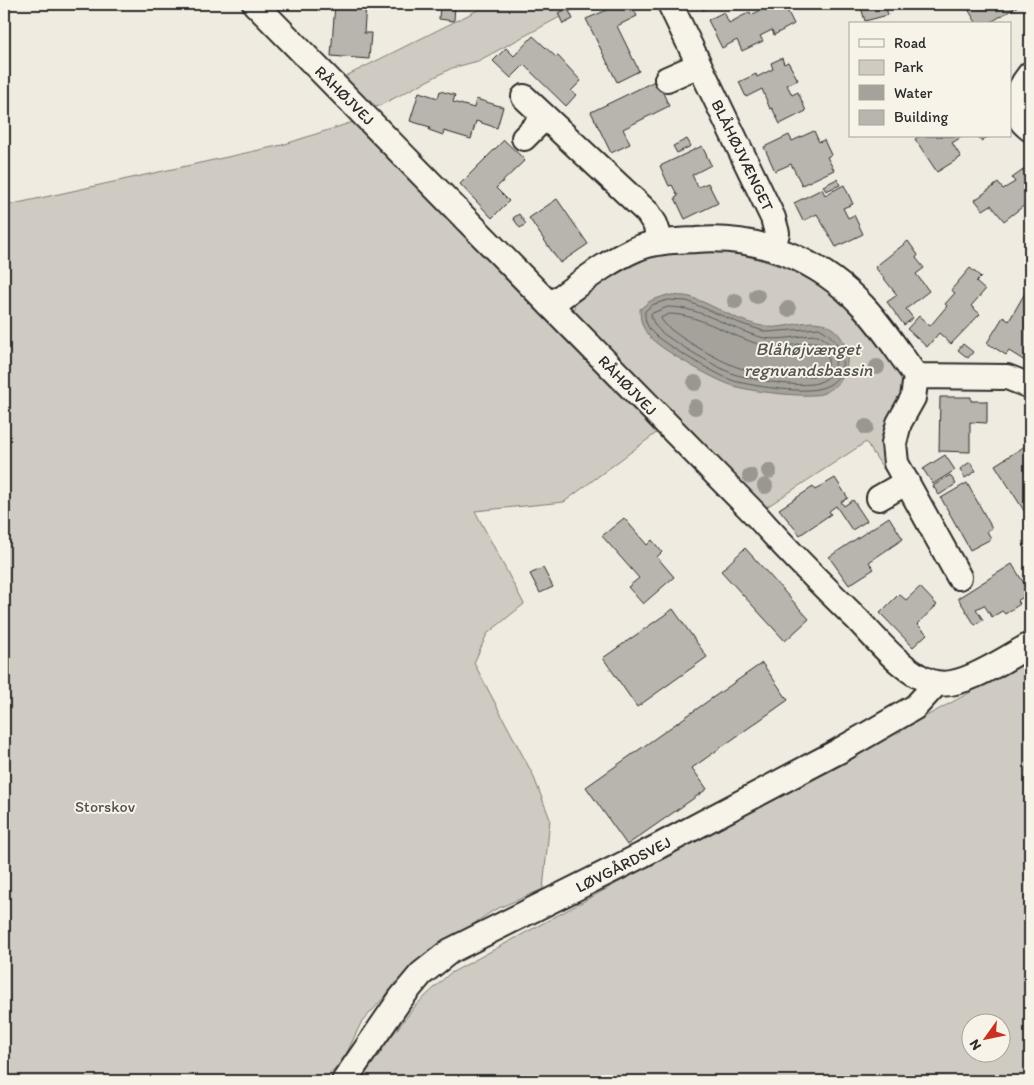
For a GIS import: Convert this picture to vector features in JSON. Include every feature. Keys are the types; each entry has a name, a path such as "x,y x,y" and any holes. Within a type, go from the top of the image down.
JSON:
{"street":[{"name":"RÅHØJVEJ","path":"255,4 756,515 796,559 900,662 936,684"},
{"name":"BLÅHØJVÆNGET","path":"670,4 773,218 777,233 773,248"},
{"path":"667,79 699,65"},
{"path":"1030,74 1018,88 1016,104 1019,116 1030,130"},
{"path":"524,96 648,213 655,224 661,242"},
{"path":"524,138 545,117"},
{"path":"550,305 612,261 637,248 661,242 710,239 740,240 773,248 802,259 834,278 864,307 916,376 913,398 899,424 894,443 896,463 960,577"},
{"path":"916,376 1008,377 1030,386"},
{"path":"879,498 907,482"},
{"path":"936,684 969,678 1030,645"},
{"name":"LØVGÅRDSVEJ","path":"344,1081 401,998 421,974 450,951 642,855 837,752 915,707 936,684"}],"green space":[{"path":"490,4 584,4 478,61 452,68 377,107 342,78"},
{"name":"Storskov","path":"353,122 659,431 564,502 475,511 524,604 487,634 474,663 533,775 550,819 543,889 494,910 413,965 361,1023 342,1063 322,1081 4,1081 4,206 282,145"},
{"path":"724,251 775,264 814,282 847,309 901,375 904,389 889,417 884,434 885,471 866,442 759,512 575,319 574,300 606,276 646,255"},
{"path":"1030,660 1030,1081 357,1081 415,1006 449,974"}],"water":[{"name":"Blåhøjvænget regnvandsbassin","path":"667,295 690,297 748,322 768,327 781,327 808,322 821,323 832,328 840,336 845,346 847,357 846,369 841,379 833,388 821,394 813,395 762,392 723,382 675,356 655,342 647,333 640,317 640,309 650,301"}],"building":[{"path":"335,4 366,4 364,33 371,33 369,59 331,56"},
{"path":"440,4 455,4 454,21 439,19"},
{"path":"621,4 631,4 637,16 617,26 639,71 617,82 586,19"},
{"path":"700,4 714,4 703,10"},
{"path":"766,4 784,4 794,24 774,35 772,30 760,36 763,41 742,51 737,40 722,48 708,20 724,12 729,23 750,12 751,15 761,10 760,7"},
{"path":"860,4 900,4 886,8 888,15 865,21"},
{"path":"965,4 1021,4 991,22 976,22"},
{"path":"568,9 573,19 563,24 558,13"},
{"path":"533,36 556,57 558,56 581,81 571,91 576,95 566,106 524,65 511,78 493,61 506,48 514,56"},
{"path":"782,58 784,64 788,62 798,80 787,85 792,95 798,92 806,111 780,124 772,108 770,109 762,89 746,97 739,82 756,74 757,77 773,69 771,63"},
{"path":"657,80 669,106 623,129 630,144 611,153 591,112"},
{"path":"440,91 455,95 453,102 474,108 476,99 503,107 497,128 476,121 471,139 444,131 443,135 429,130 430,127 410,121 419,92 438,98"},
{"path":"814,131 819,142 824,140 831,155 827,157 834,170 802,185 791,164 775,171 764,147 789,135 792,141"},
{"path":"960,138 952,143 961,157 937,172 915,139"},
{"path":"687,139 691,146 677,153 673,146"},
{"path":"504,140 525,160 496,188 509,201 492,218 460,184"},
{"path":"702,146 711,165 692,175 698,187 708,183 718,203 685,219 675,198 678,196 672,185 669,186 660,166"},
{"path":"1029,166 1030,201 1004,221 991,205 983,210 975,200 998,183 1003,189 1015,182 1012,178"},
{"path":"837,179 840,185 826,191 823,186"},
{"path":"844,185 853,204 843,208 848,218 854,215 863,234 836,247 817,214 803,221 794,203 822,189 825,195"},
{"path":"557,199 588,244 560,263 529,218"},
{"path":"519,214 526,224 520,228 513,218"},
{"path":"908,241 918,255 916,258 924,268 916,274 929,291 906,309 913,318 904,325 887,302 897,295 875,267"},
{"path":"970,268 981,277 976,282 985,290 971,306 980,314 951,344 939,333 927,347 907,329 919,316 930,326 955,293 951,290"},
{"path":"1025,293 1030,296 1030,353 1025,361 1009,351 1006,355 987,343 1003,317 1009,321"},
{"path":"963,344 973,352 968,358 958,350"},
{"path":"940,397 971,397 971,401 987,401 987,423 970,422 970,452 939,451"},
{"path":"1030,443 1030,520 995,465"},
{"path":"945,455 955,470 933,484 923,469"},
{"path":"970,462 976,471 965,478 960,469"},
{"path":"950,475 956,484 939,495 933,486"},
{"path":"835,478 848,498 841,502 844,506 853,500 867,521 852,530 836,506 829,511 831,514 800,535 779,509 813,487 815,490"},
{"path":"967,483 992,528 987,531 991,539 970,550 941,498"},
{"path":"889,517 903,539 869,562 874,569 849,585 829,557"},
{"path":"624,518 647,545 652,540 662,552 657,557 674,577 643,604 628,587 639,578 602,536"},
{"path":"745,548 809,619 785,641 721,571"},
{"path":"1012,564 1030,593 1017,601 1020,604 1005,614 1002,611 992,617 984,605 976,609 983,620 975,625 958,598"},
{"path":"543,568 553,587 540,593 530,574"},
{"path":"920,587 937,605 917,624 927,634 913,647 880,613 899,594 906,600"},
{"path":"673,609 707,657 637,707 603,658"},
{"path":"762,663 788,700 692,768 707,789 627,845 586,787"}]}
